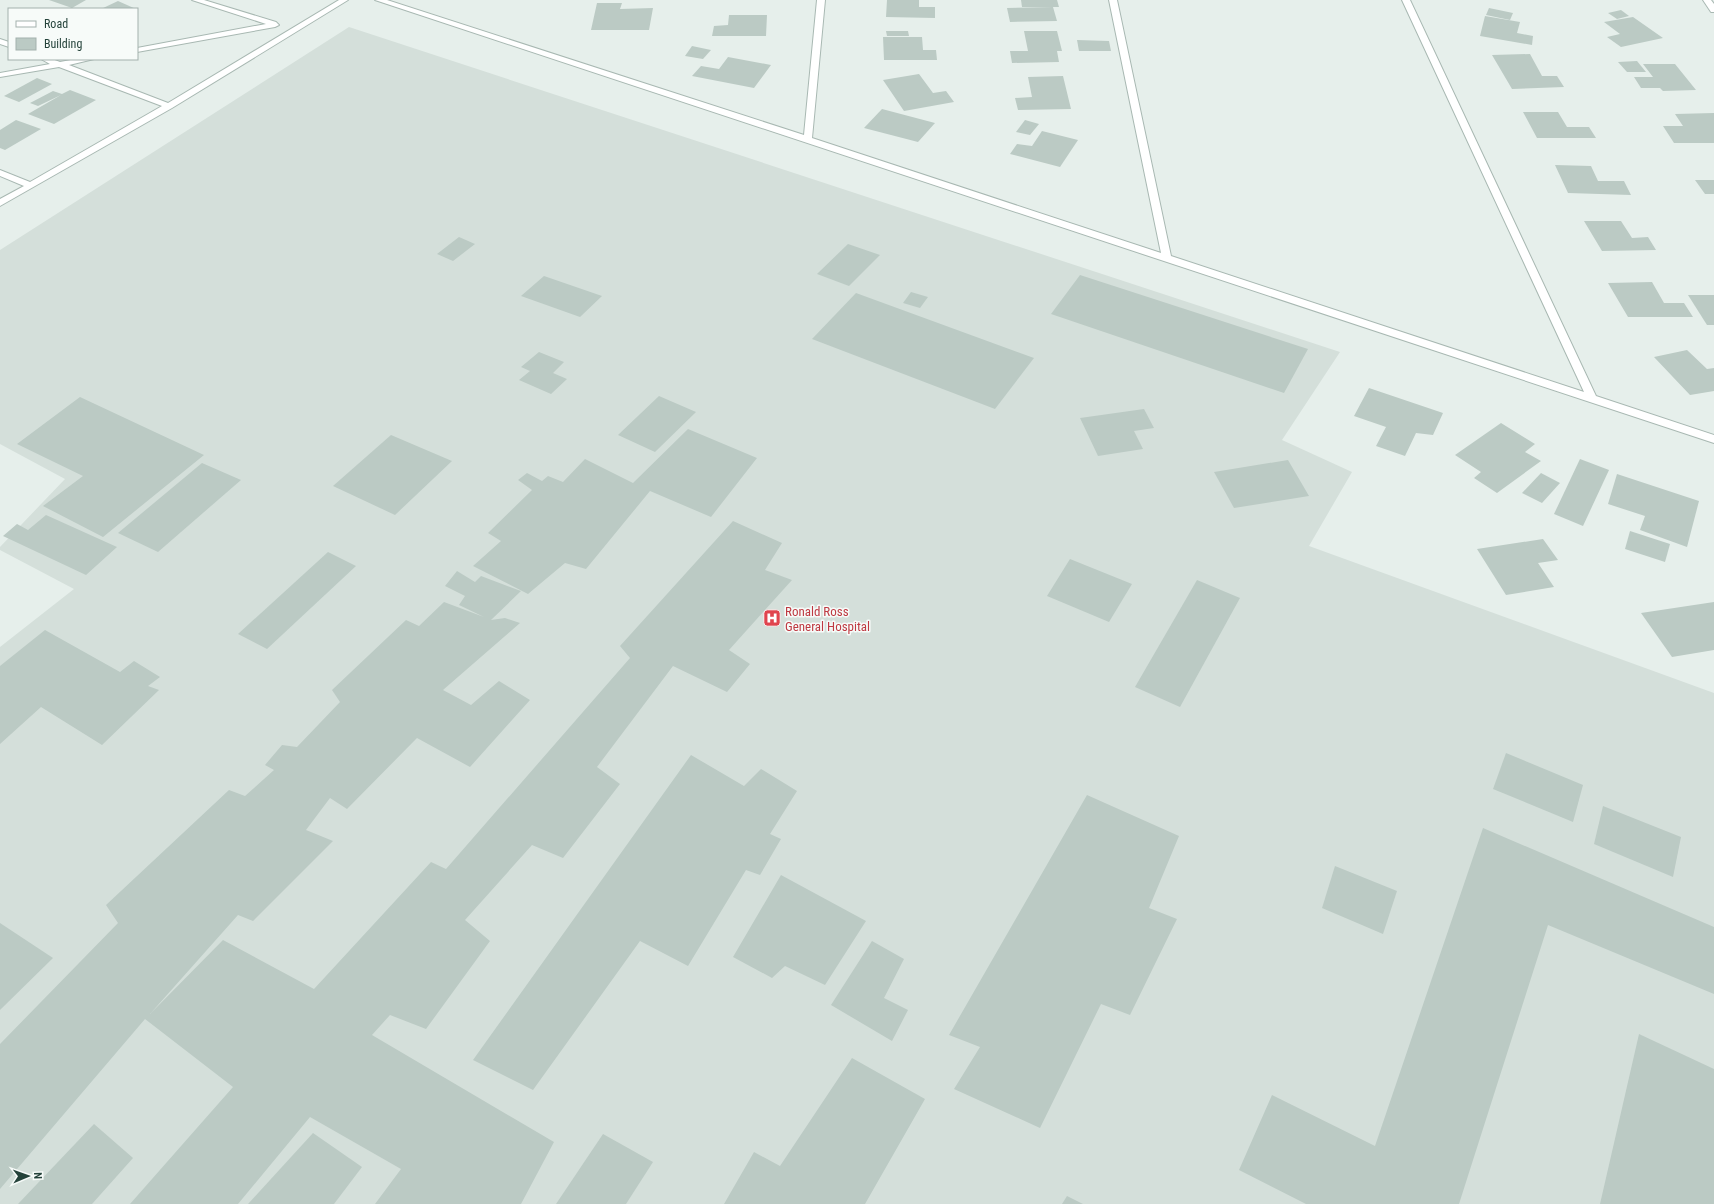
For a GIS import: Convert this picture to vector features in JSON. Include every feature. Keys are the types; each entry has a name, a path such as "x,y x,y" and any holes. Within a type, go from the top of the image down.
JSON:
{"street":[{"path":"196,0 293,31"},
{"path":"0,203 169,106 344,0"},
{"path":"379,0 808,139 1714,439"},
{"path":"808,139 821,0"},
{"path":"1112,0 1167,258"},
{"path":"1406,0 1592,398"},
{"path":"1707,0 1714,10"},
{"path":"138,50 275,25"},
{"path":"46,60 169,106"},
{"path":"0,74 85,60"},
{"path":"0,173 30,186"}],"shaded area":[{"name":"Ronald Ross General Hospital","path":"349,27 1340,352 1282,440 1352,472 1309,546 1714,693 1714,1204 0,1204 0,647 74,589 0,550 0,547 65,479 0,444 0,250"}],"building":[{"path":"49,0 86,0 72,8"},
{"path":"887,0 919,0 919,7 935,7 935,18 886,17"},
{"path":"1021,0 1057,0 1059,7 1022,7"},
{"path":"118,1 134,8 103,8"},
{"path":"597,3 622,3 620,9 653,8 649,30 591,30"},
{"path":"1053,7 1057,21 1010,22 1007,8"},
{"path":"1489,8 1513,13 1510,20 1486,15"},
{"path":"1621,10 1629,16 1617,19 1608,13"},
{"path":"729,15 767,15 766,36 712,36 714,26 728,25"},
{"path":"1485,16 1520,22 1517,33 1533,36 1532,45 1480,36"},
{"path":"1633,17 1663,38 1621,47 1607,37 1620,34 1604,22"},
{"path":"886,31 908,31 909,36 887,36"},
{"path":"1024,31 1057,31 1062,51 1057,51 1059,62 1012,63 1010,51 1028,51"},
{"path":"883,37 922,37 923,50 936,50 937,60 884,60"},
{"path":"1077,40 1109,41 1111,51 1079,51"},
{"path":"692,46 711,50 703,59 685,56"},
{"path":"1530,54 1542,76 1557,76 1564,87 1512,89 1492,55"},
{"path":"728,57 771,65 754,88 692,76 701,66 719,69"},
{"path":"1637,61 1646,72 1627,72 1618,62"},
{"path":"1643,64 1675,64 1696,90 1663,91 1660,88 1641,88 1634,77 1653,77"},
{"path":"919,74 933,93 946,91 954,102 904,111 883,80"},
{"path":"1063,76 1071,109 1018,110 1015,98 1032,97 1028,77"},
{"path":"37,78 52,84 19,102 4,96"},
{"path":"70,90 96,100 54,124 28,114 61,95 38,106 30,103 53,91 62,94"},
{"path":"882,109 935,123 918,142 864,128"},
{"path":"1523,112 1558,112 1567,127 1589,127 1596,138 1537,138"},
{"path":"1714,113 1714,143 1674,143 1663,126 1683,126 1675,114"},
{"path":"16,120 41,129 5,150 0,148 0,130"},
{"path":"1025,120 1039,124 1030,135 1016,132"},
{"path":"1042,131 1078,140 1060,167 1010,154 1017,144 1032,146"},
{"path":"1555,165 1591,166 1598,181 1624,181 1631,195 1568,193"},
{"path":"1695,180 1714,180 1714,194 1705,194"},
{"path":"1584,221 1621,221 1632,238 1648,237 1656,250 1602,251"},
{"path":"459,237 475,244 453,261 437,254"},
{"path":"848,244 880,255 849,286 817,274"},
{"path":"1080,275 1308,349 1284,393 1051,314"},
{"path":"544,276 602,296 580,317 521,296"},
{"path":"1652,282 1664,303 1684,303 1693,317 1628,317 1608,283"},
{"path":"911,292 928,297 920,308 903,303"},
{"path":"856,293 1034,358 995,409 812,339"},
{"path":"1688,295 1714,295 1714,325 1707,325"},
{"path":"1687,350 1707,369 1714,368 1714,391 1690,395 1654,357"},
{"path":"539,352 564,362 553,373 567,379 551,394 519,380 530,371 521,367"},
{"path":"1369,388 1443,413 1433,435 1416,433 1405,456 1376,446 1386,427 1354,416"},
{"path":"659,396 696,412 655,452 618,435"},
{"path":"80,397 204,455 103,537 43,506 83,476 17,444"},
{"path":"1144,409 1154,428 1134,431 1143,449 1098,456 1080,418"},
{"path":"1501,423 1535,444 1525,452 1541,461 1497,493 1474,478 1481,472 1455,455"},
{"path":"688,429 757,458 711,517 650,491 586,569 565,563 528,594 473,566 501,541 488,533 532,490 518,480 527,473 542,481 548,476 563,482 585,459 633,483"},
{"path":"391,435 452,461 395,515 333,486"},
{"path":"1580,459 1609,470 1583,526 1554,514"},
{"path":"1288,460 1309,496 1234,508 1214,472"},
{"path":"202,463 241,480 158,552 118,533"},
{"path":"1541,473 1560,483 1542,503 1522,493"},
{"path":"1617,474 1699,501 1687,547 1640,530 1645,516 1608,504"},
{"path":"46,515 117,547 86,575 3,536 17,524 28,530"},
{"path":"733,521 782,543 765,570 792,580 729,650 750,664 727,692 673,666 597,767 620,784 563,858 532,845 465,920 490,941 426,1029 390,1015 372,1035 554,1142 521,1204 375,1204 401,1169 310,1117 238,1204 130,1204 233,1087 145,1019 0,1189 0,1044 118,923 106,905 229,790 245,796 274,770 265,765 282,745 297,747 340,702 332,690 406,620 419,626 444,602 484,617 459,605 465,596 445,586 457,571 475,582 481,576 521,591 491,620 505,618 520,623 443,690 471,705 499,681 530,700 470,767 417,738 347,809 330,798 306,830 333,841 253,921 238,915 150,1014 223,940 314,989 431,862 446,869 630,658 620,646"},
{"path":"1630,531 1670,544 1665,562 1625,549"},
{"path":"1543,539 1558,560 1538,563 1554,587 1506,595 1477,549"},
{"path":"328,552 356,566 267,649 238,634"},
{"path":"1070,559 1132,584 1109,622 1047,596"},
{"path":"1197,580 1240,598 1180,707 1135,687"},
{"path":"1714,602 1714,650 1672,657 1641,613"},
{"path":"45,630 120,672 134,661 160,677 148,686 159,690 102,745 41,707 0,744 0,666"},
{"path":"1506,753 1583,785 1573,822 1493,789"},
{"path":"691,755 744,786 761,769 797,791 770,834 781,839 760,875 746,870 688,966 640,941 533,1090 473,1060"},
{"path":"1087,795 1179,836 1149,908 1177,919 1130,1015 1101,1004 1040,1128 954,1089 980,1047 949,1035"},
{"path":"1603,806 1681,837 1673,877 1594,844"},
{"path":"1483,828 1714,927 1714,994 1548,925 1459,1204 1306,1204 1239,1170 1272,1095 1375,1146"},
{"path":"1335,866 1397,891 1383,934 1322,908"},
{"path":"781,875 866,921 825,985 785,966 772,978 733,957"},
{"path":"0,923 53,958 0,1010"},
{"path":"872,941 904,959 884,998 908,1010 892,1041 831,1005"},
{"path":"1639,1034 1714,1069 1714,1204 1600,1204"},
{"path":"852,1058 925,1099 865,1204 724,1204 754,1152 780,1166"},
{"path":"94,1124 133,1158 92,1204 18,1204"},
{"path":"313,1133 362,1167 334,1204 248,1204"},
{"path":"603,1134 653,1162 626,1204 556,1204"},
{"path":"1067,1196 1083,1204 1062,1204"}],"place":[{"name":"Ronald Ross General Hospital","path":"772,618"}]}
